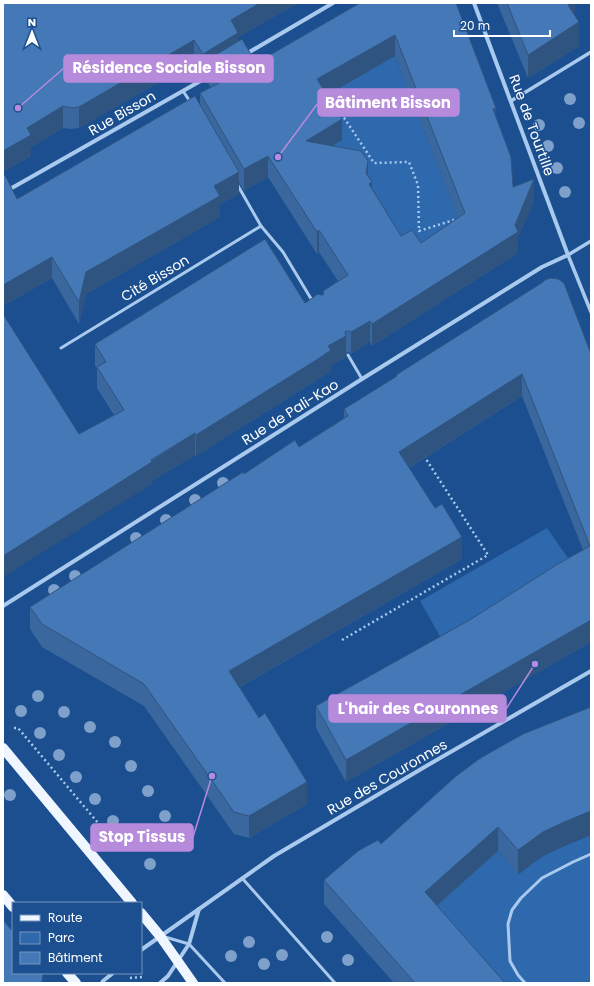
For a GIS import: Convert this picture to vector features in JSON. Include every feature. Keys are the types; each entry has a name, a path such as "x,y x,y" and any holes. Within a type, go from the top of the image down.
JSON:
{"main road":[{"path":"3,748 131,902"},
{"path":"3,895 12,906"},
{"path":"142,914 160,936 193,983"},
{"path":"68,974 76,983"}],"street":[{"path":"245,55 333,3"},
{"name":"Rue de Tourtille","path":"474,3 568,255"},
{"path":"511,101 591,52"},
{"name":"Rue Bisson","path":"3,193 217,71"},
{"name":"Rue de Pali-Kao","path":"3,606 542,267 568,255 591,241"},
{"path":"568,255 591,312"},
{"name":"Rue des Couronnes","path":"142,949 274,856 591,671"},
{"path":"160,983 168,976 189,944 198,909"},
{"path":"102,983 103,980 112,974"}],"lane":[{"path":"183,91 193,108"},
{"path":"235,181 261,226 283,252 317,308"},
{"name":"Cité Bisson","path":"61,348 261,226"},
{"path":"348,355 362,379"},
{"path":"525,983 518,975 510,961 508,924 512,910 520,898 542,878 591,854"},
{"path":"242,878 335,983"},
{"path":"160,936 189,944 225,983"}],"path":[{"path":"333,101 374,163 409,162 418,185 419,231"},
{"path":"415,236 419,231 463,218"},
{"path":"342,640 488,555 424,456"},
{"path":"124,978 145,977"}],"green space":[{"path":"393,51 456,212 468,208 421,264 332,146 341,140 317,101 374,68"},
{"path":"547,528 579,574 450,654 420,601"},
{"path":"591,835 591,983 484,983 425,916 498,851 519,874 543,856"}],"building":[{"path":"3,3 260,3 231,20 238,33 203,54 194,40 79,107 72,108 63,106 27,128 31,135 3,151"},
{"path":"360,3 456,3 496,108 493,109 511,157 513,187 534,179 515,225 518,232 372,324 370,321 351,332 346,331 346,336 328,346 331,350 318,359 196,435 195,433 151,460 152,462 3,556 3,314 79,434 124,410 97,367 106,362 95,344 265,239 305,303 318,294 323,295 323,291 348,275 319,230 317,232 268,156 244,169 200,93 221,82 207,60 242,39 256,63","holes":["395,35 465,213 421,243 412,230 401,236 369,184 372,182 366,173 368,161 361,151 306,141 342,119 317,79"]},
{"path":"507,3 572,3 568,5 579,22 528,55"},
{"path":"195,96 239,172 214,186 220,196 86,272 79,302 52,257 3,285 3,175 5,175 17,199"},
{"path":"550,278 558,279 564,283 591,354 591,620 346,760 316,706 468,621 558,564 590,546 522,374 399,452 435,508 442,504 462,537 229,671 259,718 265,713 307,782 249,816 234,812 144,684 42,624 30,607 243,472 244,474 295,440 299,447 348,416 344,409"},
{"path":"591,707 591,811 543,832 518,850 498,827 425,892 505,983 415,983 324,880 358,851 378,840 381,844 455,777 479,759 523,734"},
{"path":"3,920 12,931 12,974 43,974 41,983 3,983"}],"place":[{"name":"Résidence Sociale Bisson","path":"18,108"},
{"name":"Bâtiment Bisson","path":"278,157"},
{"name":"L'hair des Couronnes","path":"535,664"},
{"name":"Stop Tissus","path":"212,776"}]}
